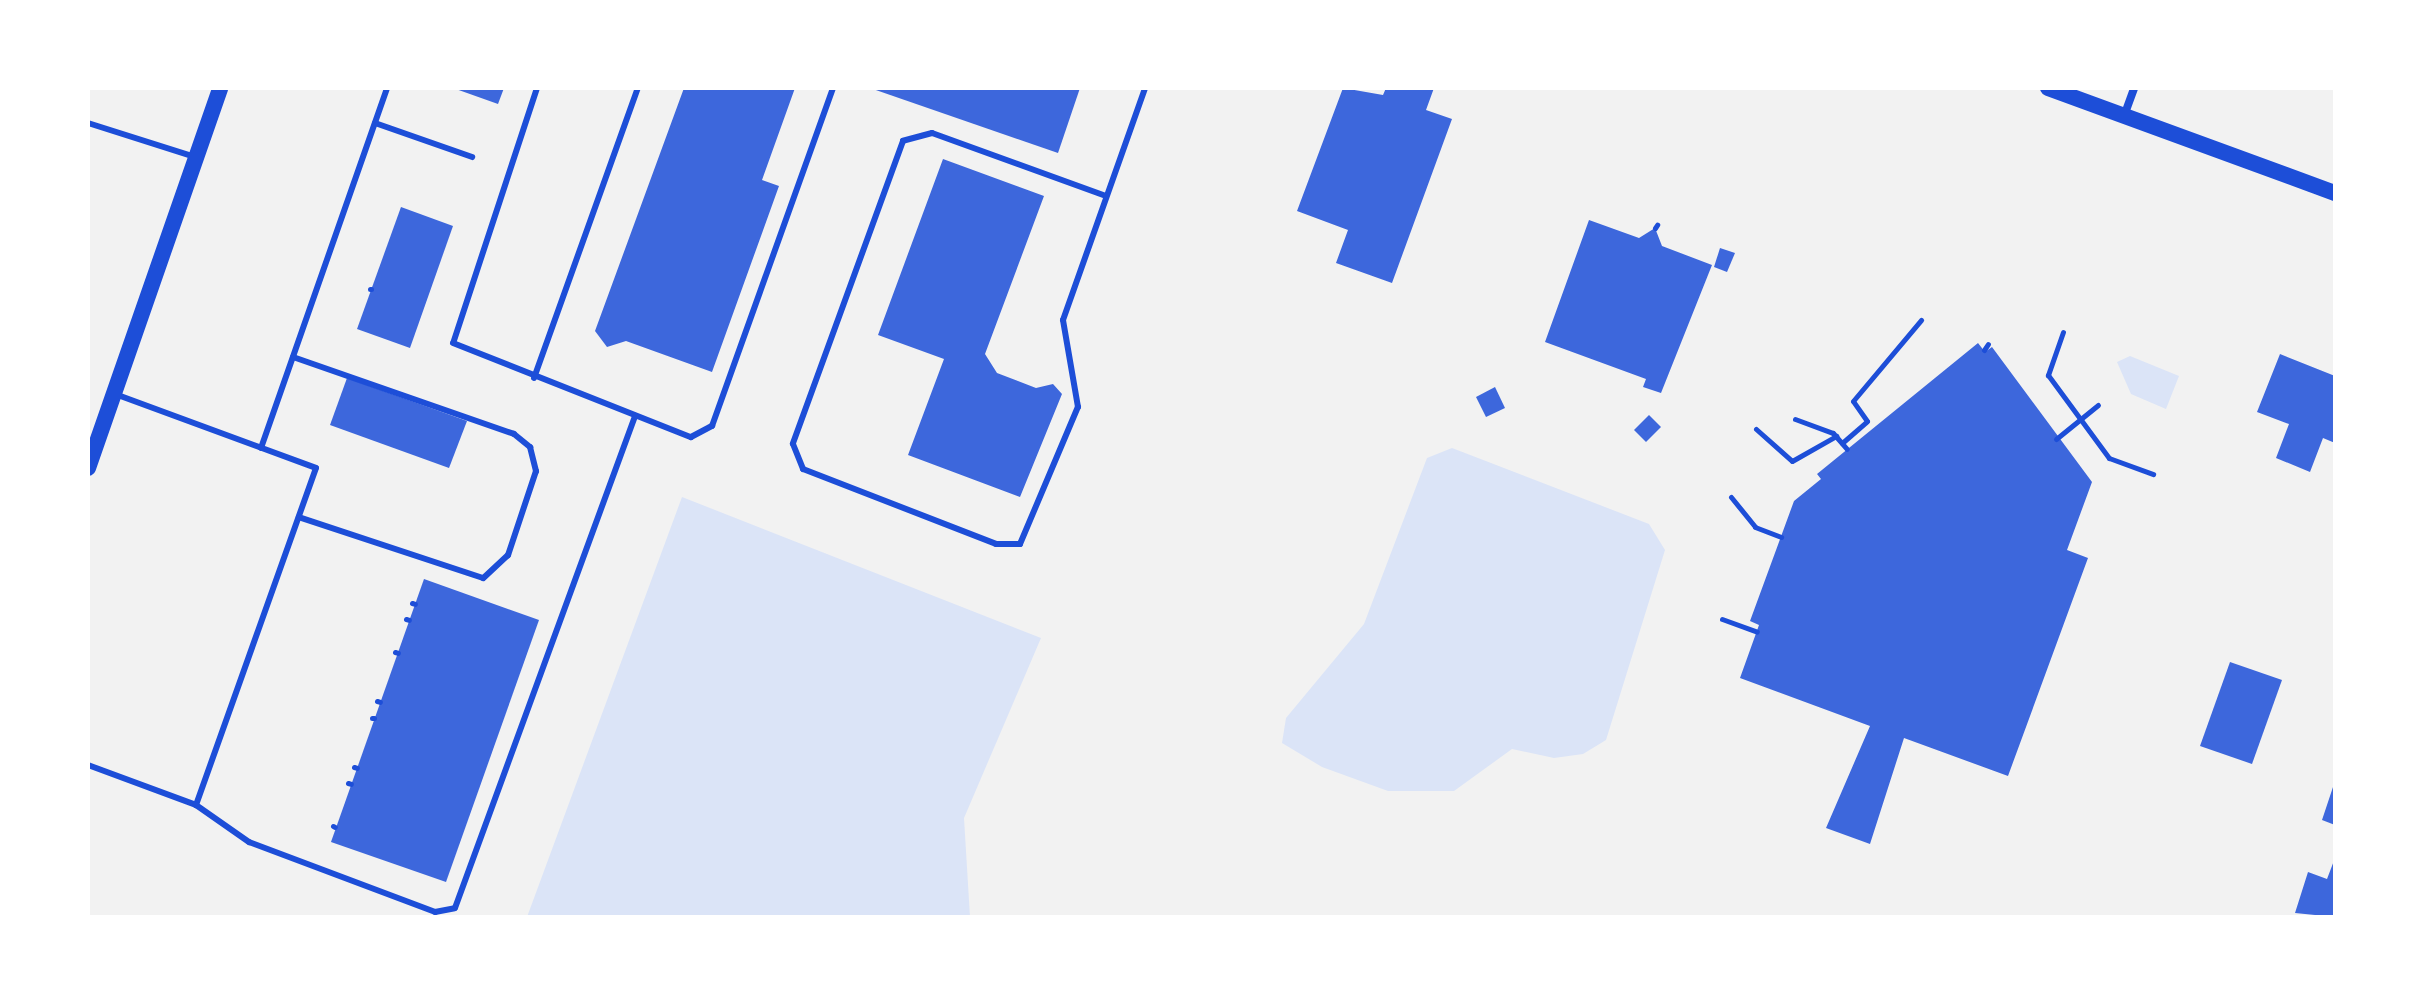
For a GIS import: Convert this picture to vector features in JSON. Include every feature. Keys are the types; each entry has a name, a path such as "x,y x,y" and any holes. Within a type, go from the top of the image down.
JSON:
{"main road":[{"path":"88,468 92,443 113,394 220,88"},
{"path":"2048,88 2335,193"}],"street":[{"path":"2124,116 2134,88"}],"lane":[{"path":"261,448 387,88"},
{"path":"537,88 452,335 457,348 691,437 712,426 833,88"},
{"path":"534,378 638,88"},
{"path":"1106,196 932,133 903,141 798,431 795,458 803,469 996,544 1020,544 1078,407 1063,320 1145,88"},
{"path":"88,123 196,157"},
{"path":"375,123 472,157"},
{"path":"293,357 514,434 530,447 536,471 508,555 483,578 299,517"},
{"path":"113,394 316,468 196,805"},
{"path":"88,765 196,805 249,842 435,912 455,908 635,416"}],"path":[{"path":"1842,443 1867,421 1853,401 1921,320"},
{"path":"2063,332 2048,375 2109,458 2153,474"},
{"path":"1984,350 1988,344"},
{"path":"2056,439 2098,405"},
{"path":"1795,419 1836,436 1847,449"},
{"path":"1756,429 1792,461 1836,436"},
{"path":"1731,497 1755,527 1781,537"},
{"path":"1722,619 1757,632"}],"shaded area":[{"path":"2130,356 2179,376 2166,409 2131,394 2117,362"},
{"path":"1452,448 1649,524 1665,550 1606,740 1583,754 1554,758 1512,749 1454,791 1388,791 1322,767 1282,743 1286,718 1364,624 1427,458"},
{"path":"682,497 1041,638 964,818 970,917 527,917"}],"building":[{"path":"453,88 504,88 498,104"},
{"path":"684,88 795,88 762,180 779,186 712,372 626,341 607,347 595,331"},
{"path":"870,88 1080,88 1058,153"},
{"path":"1343,88 1383,95 1386,88 1434,88 1426,110 1452,119 1392,283 1336,263 1348,230 1297,211"},
{"path":"943,159 1044,196 985,354 997,373 1036,388 1053,384 1062,394 1020,497 908,455 944,359 878,335"},
{"path":"401,207 453,226 410,348 357,329"},
{"path":"1589,220 1639,238 1655,228 1662,246 1712,265 1661,393 1643,387 1646,379 1545,342"},
{"path":"1720,248 1735,253 1727,272 1714,267"},
{"path":"1978,343 1985,352 1992,347 2092,482 2067,550 2088,558 2008,776 1904,738 1870,844 1826,828 1870,726 1740,678 1759,625 1750,621 1794,501 1821,479 1817,474"},
{"path":"2280,354 2335,376 2335,443 2323,438 2310,472 2276,458 2289,424 2257,412"},
{"path":"347,378 467,421 449,468 330,425"},
{"path":"1495,387 1505,408 1486,417 1476,397"},
{"path":"1649,415 1661,427 1646,442 1634,430"},
{"path":"424,579 539,620 446,882 331,842"},
{"path":"2230,662 2282,680 2252,764 2200,746"},
{"path":"2335,784 2335,825 2322,820"},
{"path":"2335,858 2335,917 2295,913 2308,872 2327,879"}]}
